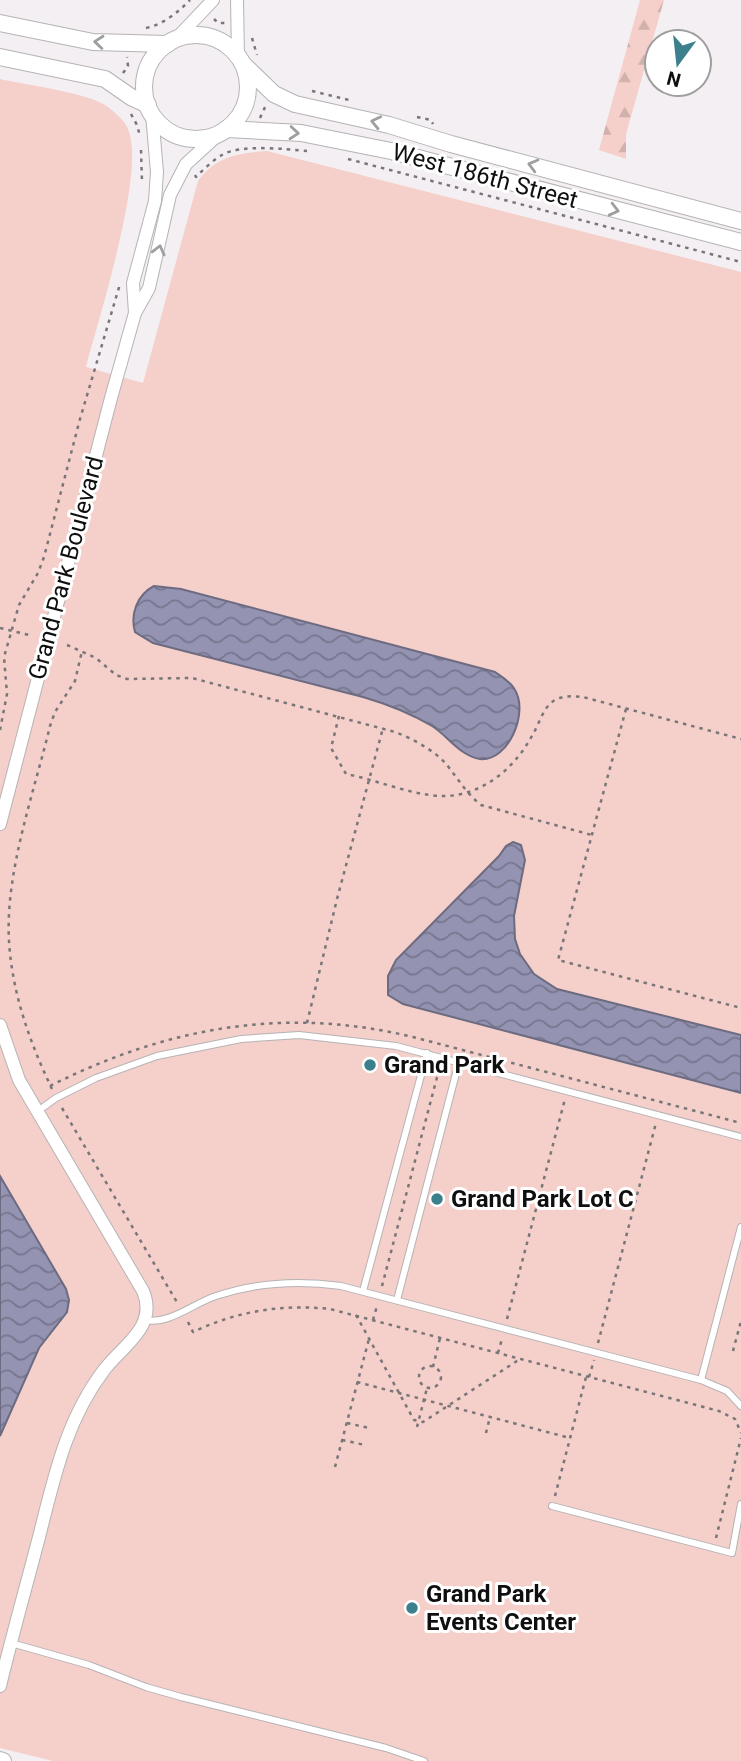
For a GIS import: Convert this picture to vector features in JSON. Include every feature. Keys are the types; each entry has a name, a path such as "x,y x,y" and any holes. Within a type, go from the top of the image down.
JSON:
{"street":[{"path":"0,23 93,42 172,42 212,0"},
{"path":"0,57 106,79 150,110 165,129 183,137 203,139 224,131 236,120 246,103 246,59 236,23 237,0"},
{"path":"150,110 144,86 148,66 159,50 172,42 185,36 205,36 223,43 246,59"},
{"name":"West 186th Street","path":"246,59 274,94 295,104 389,125 450,144 741,220"},
{"name":"Grand Park Boulevard","path":"135,313 134,283 155,201 157,172 150,110"},
{"name":"West 186th Street","path":"224,131 260,141 301,133 391,151 741,242"},
{"name":"Grand Park Boulevard","path":"0,824 89,481 135,313 149,288 172,189 186,164 224,131"},
{"path":"0,1025 19,1080 143,1291 148,1309 137,1335 111,1361 93,1385 72,1422 59,1459 0,1686"}],"lane":[{"path":"37,1112 56,1098 125,1067 184,1049 241,1039 299,1035 386,1044 427,1053 741,1137"},
{"path":"363,1291 427,1053"},
{"path":"397,1300 459,1062"},
{"path":"701,1380 741,1227"},
{"path":"145,1320 160,1321 215,1296 267,1284 315,1282 363,1291 701,1380 727,1391 741,1406"},
{"path":"552,1506 732,1553 741,1504"},
{"path":"11,1643 89,1665 158,1690 386,1748 424,1761"}],"path":[{"path":"136,29 158,25 189,1 218,23 251,22 252,38 246,59"},
{"path":"116,84 128,66 127,43"},
{"path":"260,141 260,114 274,94"},
{"path":"130,113 137,125 143,192"},
{"path":"186,164 196,177 222,154 260,141 308,151"},
{"path":"141,158 156,156"},
{"path":"343,158 741,262"},
{"path":"0,730 7,694 4,657 19,605 42,565 80,419 121,279"},
{"path":"0,628 29,635"},
{"path":"67,645 96,658 116,675 127,679 191,678 383,728 405,736 431,751 445,762 467,792 481,805 592,835"},
{"path":"24,1023 9,941 13,878 52,719 75,681 82,651"},
{"path":"339,716 331,748 346,774 435,795 457,795 486,786 513,763 532,736 547,707 558,698 583,697 741,739"},
{"path":"626,709 558,960 741,1008"},
{"path":"307,1023 327,936 383,728"},
{"path":"50,1086 108,1058 172,1038 232,1026 307,1023 398,1033 741,1123"},
{"path":"373,1320 443,1058"},
{"path":"498,1353 567,1091"},
{"path":"552,1506 596,1353 658,1115"},
{"path":"356,1315 414,1420 423,1422 520,1359"},
{"path":"733,1351 741,1321"},
{"path":"335,1467 369,1338"},
{"path":"433,1367 440,1338"},
{"path":"433,1367 440,1372 441,1379 437,1386 427,1388 420,1383 419,1376 424,1368 433,1367"},
{"path":"357,1382 570,1438"},
{"path":"416,1427 427,1388"},
{"path":"486,1433 490,1417"},
{"path":"347,1423 369,1428"},
{"path":"713,1548 741,1438"},
{"path":"342,1440 365,1445"}],"green space":[{"path":"640,0 664,0 656,28 643,28 643,74 626,134 626,159 599,150"},
{"name":"Grand Park","path":"0,79 99,102 116,113 127,127 132,147 126,208 110,281 86,367 143,383 198,181 220,161 247,153 267,151 741,272 741,1761 53,1761 0,1748"}],"water":[{"path":"154,586 181,589 495,672 511,685 519,700 513,734 499,753 480,759 460,750 432,726 381,703 153,643 135,632 133,618 139,600"},
{"path":"513,842 521,845 525,860 514,916 515,939 520,954 534,974 557,989 741,1035 741,1093 403,1004 388,995 388,976 396,960 506,846"},
{"path":"0,1176 66,1289 69,1300 67,1312 39,1348 0,1436"}],"place":[{"name":"Grand Park","path":"370,1065"},
{"name":"Grand Park Lot C","path":"437,1199"},
{"name":"Grand Park Events Center","path":"412,1608"}]}
